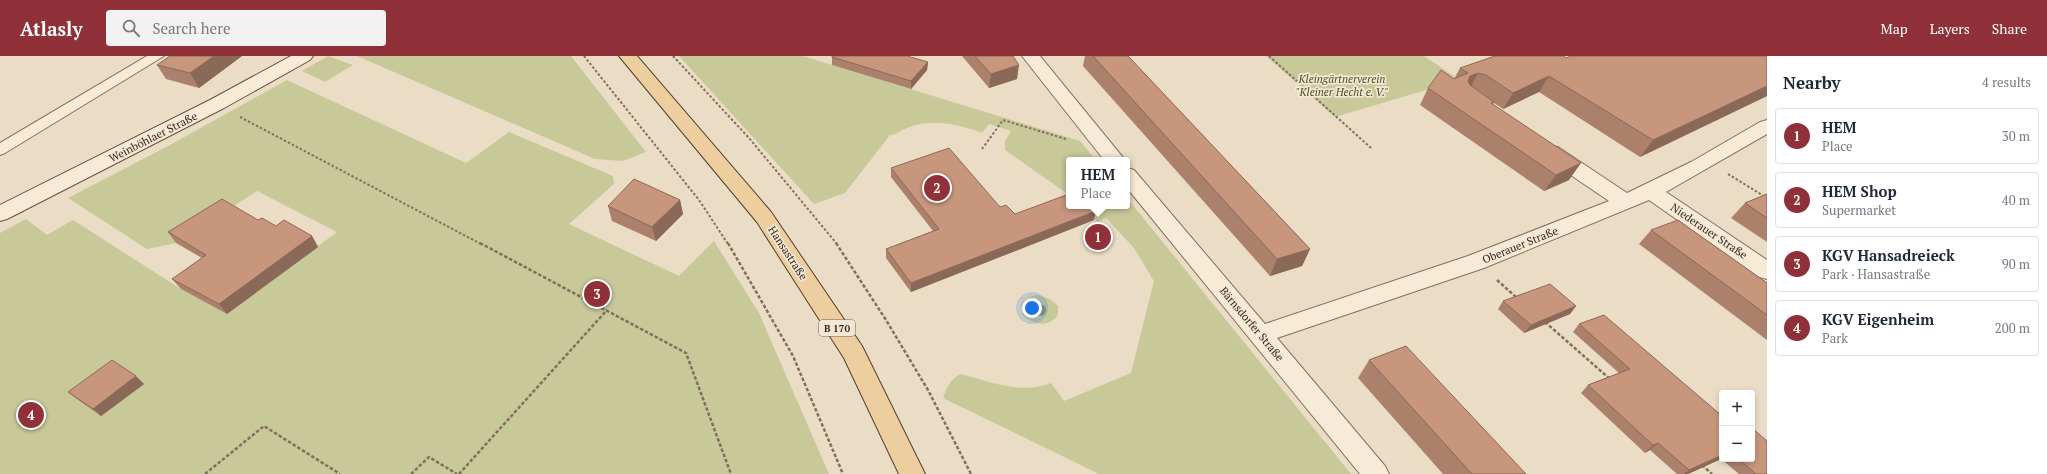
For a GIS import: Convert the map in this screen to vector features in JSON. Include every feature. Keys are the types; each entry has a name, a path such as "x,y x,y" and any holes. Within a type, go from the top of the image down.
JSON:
{"main road":[{"name":"Hansastraße","path":"628,56 764,217 854,353 912,474"}],"street":[{"name":"Weinböhlaer Straße","path":"0,214 217,104 304,56"},
{"path":"1031,56 1112,157"},
{"name":"Oberauer Straße","path":"1261,334 1476,262 1651,192 1707,162 1767,126"},
{"path":"1534,141 1626,202"},
{"name":"Bärnsdorfer Straße","path":"1130,179 1261,334 1376,474"},
{"name":"Niederauer Straße","path":"1651,192 1767,271"}],"lane":[{"path":"0,150 157,56"}],"path":[{"path":"584,56 699,200 726,240 793,356 843,474"},
{"path":"672,56 748,138 834,240 886,320 928,390 971,474"},
{"path":"1269,56 1371,148"},
{"path":"217,104 686,353 732,474"},
{"path":"982,149 1002,120 1085,145 1099,141"},
{"path":"1707,162 1767,198"},
{"path":"1476,262 1522,303"},
{"path":"411,474 429,457 458,474 607,310"},
{"path":"1540,318 1615,384"},
{"path":"206,474 264,426 340,474"},
{"path":"1700,463 1712,474"}],"green space":[{"path":"328,56 353,65 325,82 302,71"},
{"path":"357,56 571,56 646,152 623,161 595,159"},
{"path":"679,56 803,56 1080,141 1093,157 1066,157 1066,193 1005,150 1005,141 1011,131 989,124 982,133 945,123 926,123 907,128 890,135 845,193 814,204"},
{"name":"Kleingärtnerverein \"Kleiner Hecht e. V.\"","path":"1266,56 1424,56 1457,78 1433,88 1335,117"},
{"path":"287,80 466,163 509,132 613,176 614,184 569,224 679,276 714,241 759,313 829,474 0,474 0,233 26,219 47,235 73,220 181,289 227,314 337,232 257,191 176,243 147,249 68,198 170,145"},
{"path":"1130,202 1351,474 1099,474 943,398 949,384 954,378 961,374 995,384 1017,388 1028,388 1051,383 1064,401 1131,373 1154,281 1134,248 1106,218 1097,222 1084,209 1130,209"},
{"path":"1038,295 1050,299 1058,306 1058,315 1050,322 1040,324 1036,323 1023,315 1021,305 1024,301"}],"building":[{"path":"170,56 214,56 190,73 157,65"},
{"path":"832,56 907,56 928,62 911,81"},
{"path":"975,56 1013,56 1019,65 991,74"},
{"path":"1093,56 1128,56 1310,249 1277,259"},
{"path":"1495,56 1564,56 1566,58 1571,56 1767,56 1767,86 1653,140 1549,76 1513,93 1486,75 1478,73 1470,76 1468,81 1470,85 1494,102 1491,103 1581,163 1556,175 1428,88 1441,70 1454,79 1468,73 1460,68"},
{"path":"949,148 1000,207 1006,205 1015,214 1066,195 1066,209 1094,209 1096,211 911,283 886,249 939,229 891,168"},
{"path":"634,179 680,200 652,227 608,206"},
{"path":"1767,194 1767,218 1745,203"},
{"path":"222,199 258,220 262,218 276,226 284,220 312,236 219,304 172,279 206,255 168,232"},
{"path":"1678,220 1767,283 1767,315 1651,230"},
{"path":"1550,284 1576,306 1531,325 1503,301"},
{"path":"1604,315 1719,413 1719,456 1689,470 1658,443 1653,445 1588,385 1630,369 1579,324"},
{"path":"1406,346 1526,474 1472,474 1369,360"},
{"path":"112,360 136,376 93,409 68,392"},
{"path":"1755,431 1767,441 1767,474 1756,474 1742,462 1755,462"}],"place":[{"name":"HEM Shop","path":"937,188"},
{"name":"HEM","path":"1098,237"},
{"name":"KGV Hansadreieck","path":"597,294"},
{"name":"KGV Eigenheim","path":"31,415"}]}
